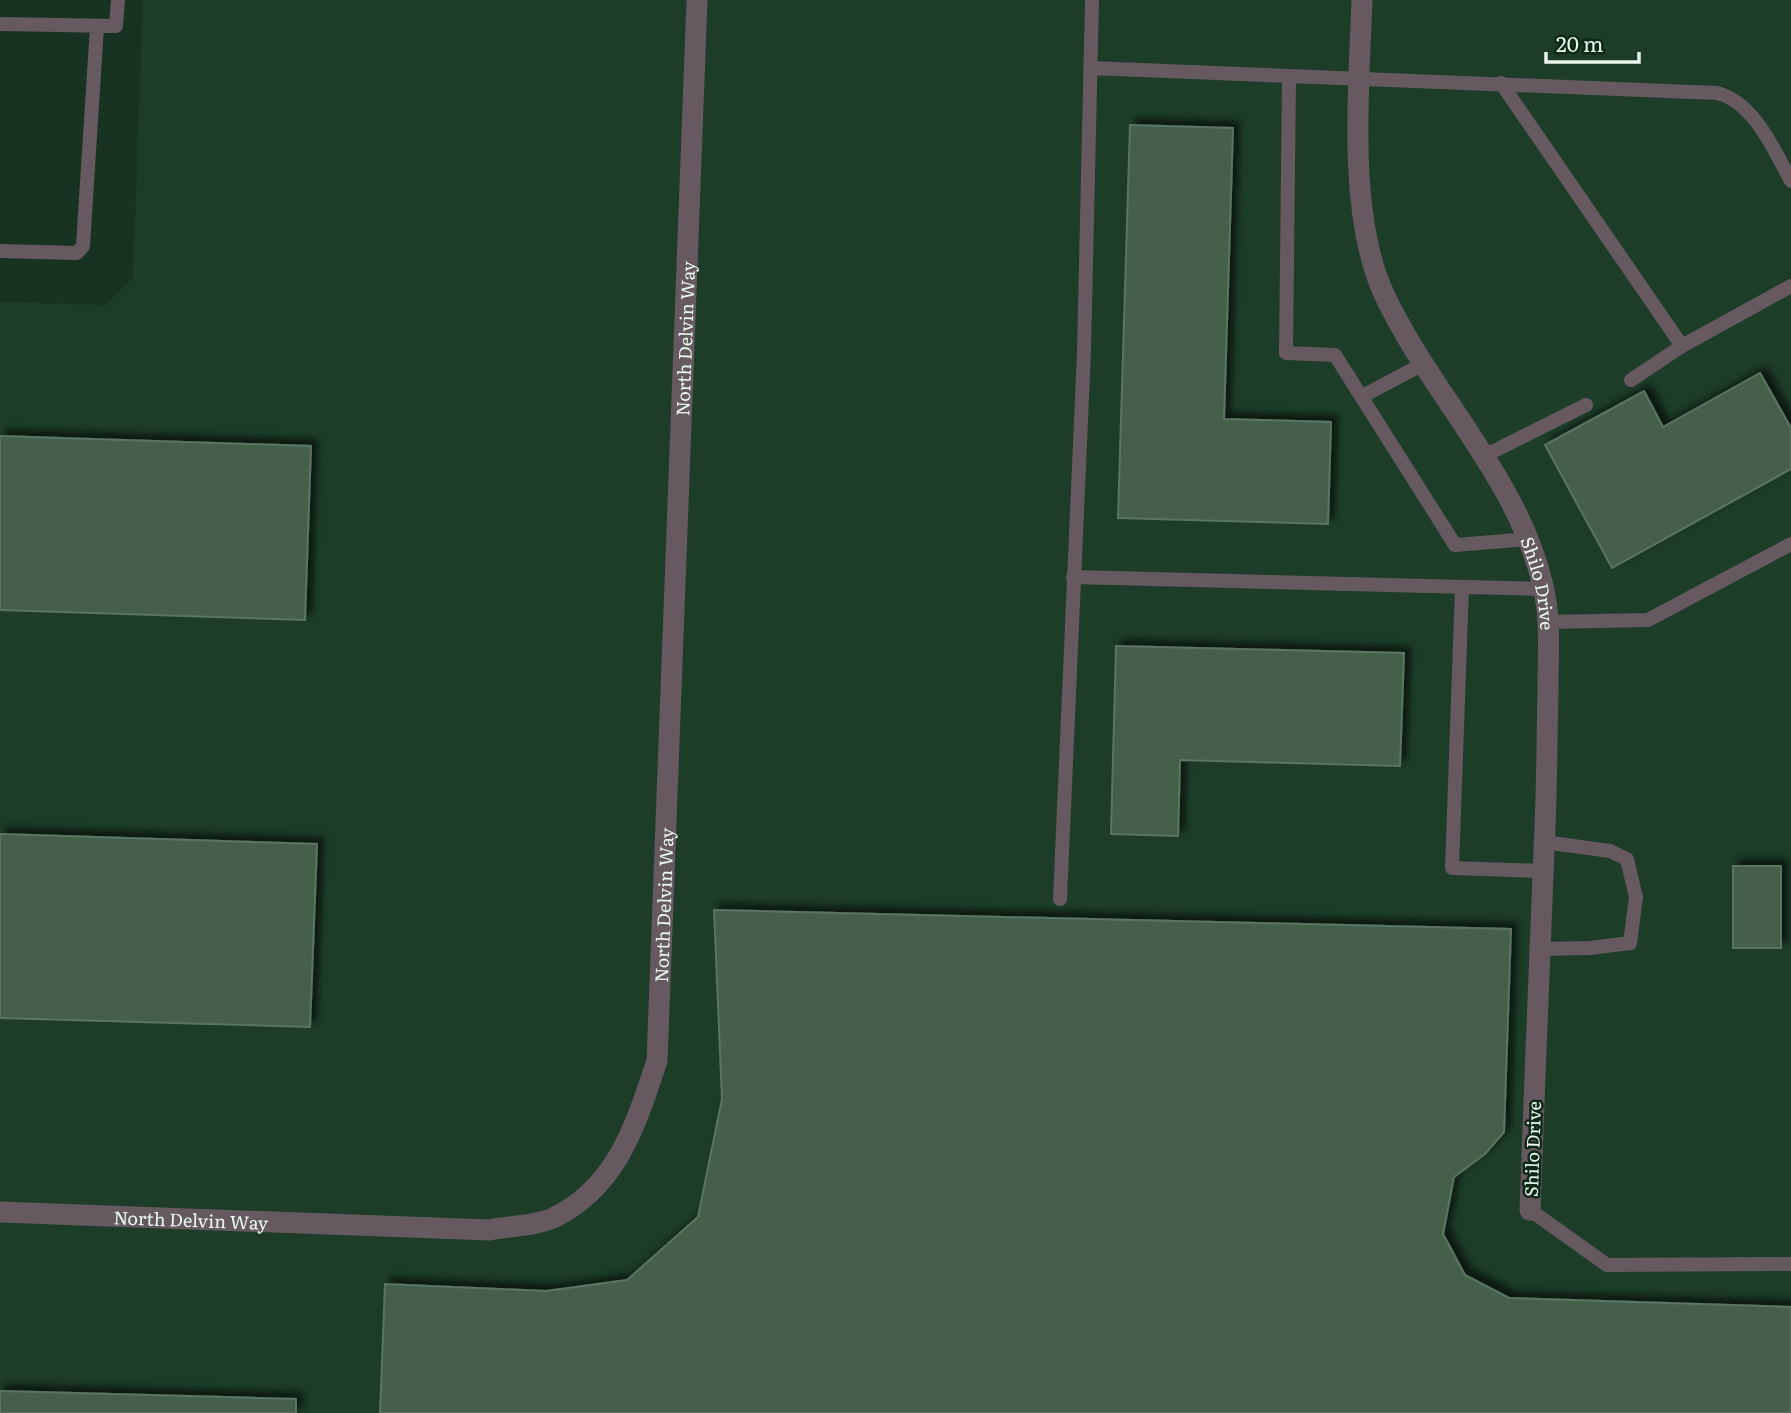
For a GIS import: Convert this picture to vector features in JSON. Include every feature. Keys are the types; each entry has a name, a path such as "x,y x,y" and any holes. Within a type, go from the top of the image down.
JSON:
{"street":[{"name":"North Delvin Way","path":"0,1212 489,1230 552,1218 601,1184 631,1136 657,1061 697,0"},
{"name":"Shilo Drive","path":"1362,0 1361,198 1369,246 1383,291 1423,364 1517,513 1529,538 1544,589 1548,622 1544,842 1530,1210"}],"lane":[{"path":"0,24 116,26 118,0"},
{"path":"1060,899 1084,352 1092,0"},
{"path":"0,251 77,253 83,246 97,26"},
{"path":"1090,68 1699,90 1730,96 1743,106 1770,143 1791,180"},
{"path":"1289,77 1286,352 1335,355 1455,545 1529,538"},
{"path":"1502,83 1682,346"},
{"path":"1631,380 1682,346 1791,286"},
{"path":"1361,397 1423,364"},
{"path":"1482,457 1587,405"},
{"path":"1548,622 1648,620 1791,544"},
{"path":"1073,577 1544,589"},
{"path":"1462,587 1452,868 1543,871"},
{"path":"1540,948 1590,948 1630,943 1636,897 1627,859 1610,851 1544,842"},
{"path":"1530,1210 1607,1265 1791,1264"}],"shaded area":[{"path":"143,0 1791,0 1791,1413 0,1413 0,302 106,305 133,278"}],"building":[{"path":"1130,125 1233,128 1224,419 1331,422 1328,524 1118,518"},
{"path":"1760,373 1791,428 1791,469 1612,568 1545,445 1644,391 1663,427"},
{"path":"0,436 311,446 305,620 0,610"},
{"path":"1116,646 1404,653 1400,766 1180,760 1178,836 1111,834"},
{"path":"0,834 317,844 310,1027 0,1018"},
{"path":"1733,866 1781,866 1781,948 1733,948"},
{"path":"714,910 1511,929 1504,1132 1485,1154 1454,1177 1443,1234 1465,1275 1509,1298 1791,1307 1791,1413 380,1413 385,1284 546,1291 627,1280 698,1217 722,1099"},
{"path":"0,1391 296,1399 296,1413 0,1413"}]}
